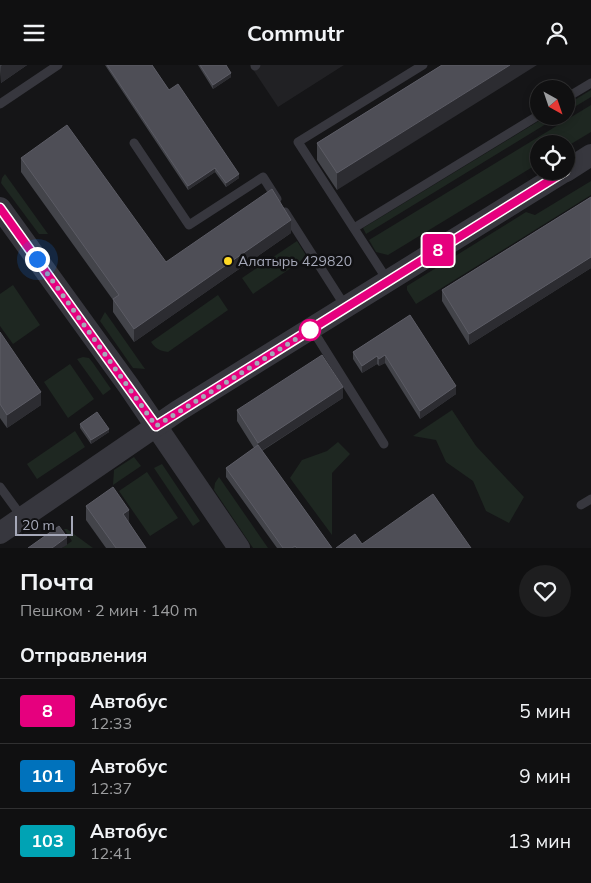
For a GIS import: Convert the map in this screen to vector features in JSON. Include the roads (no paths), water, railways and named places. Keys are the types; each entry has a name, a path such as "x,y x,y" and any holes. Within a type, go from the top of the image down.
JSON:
{"street":[{"path":"575,165 591,155"},
{"path":"0,533 156,426 551,180"},
{"path":"1,211 156,426 240,548"}],"lane":[{"path":"0,105 58,65"},
{"path":"388,281 298,142 423,65"},
{"path":"575,93 591,83"},
{"path":"354,228 530,120"},
{"path":"134,143 188,225 263,177 346,308"},
{"path":"312,329 384,444"},
{"path":"0,487 22,517"},
{"path":"582,505 591,499"}],"place":[{"name":"Алатырь 429820","path":"228,261"}]}
